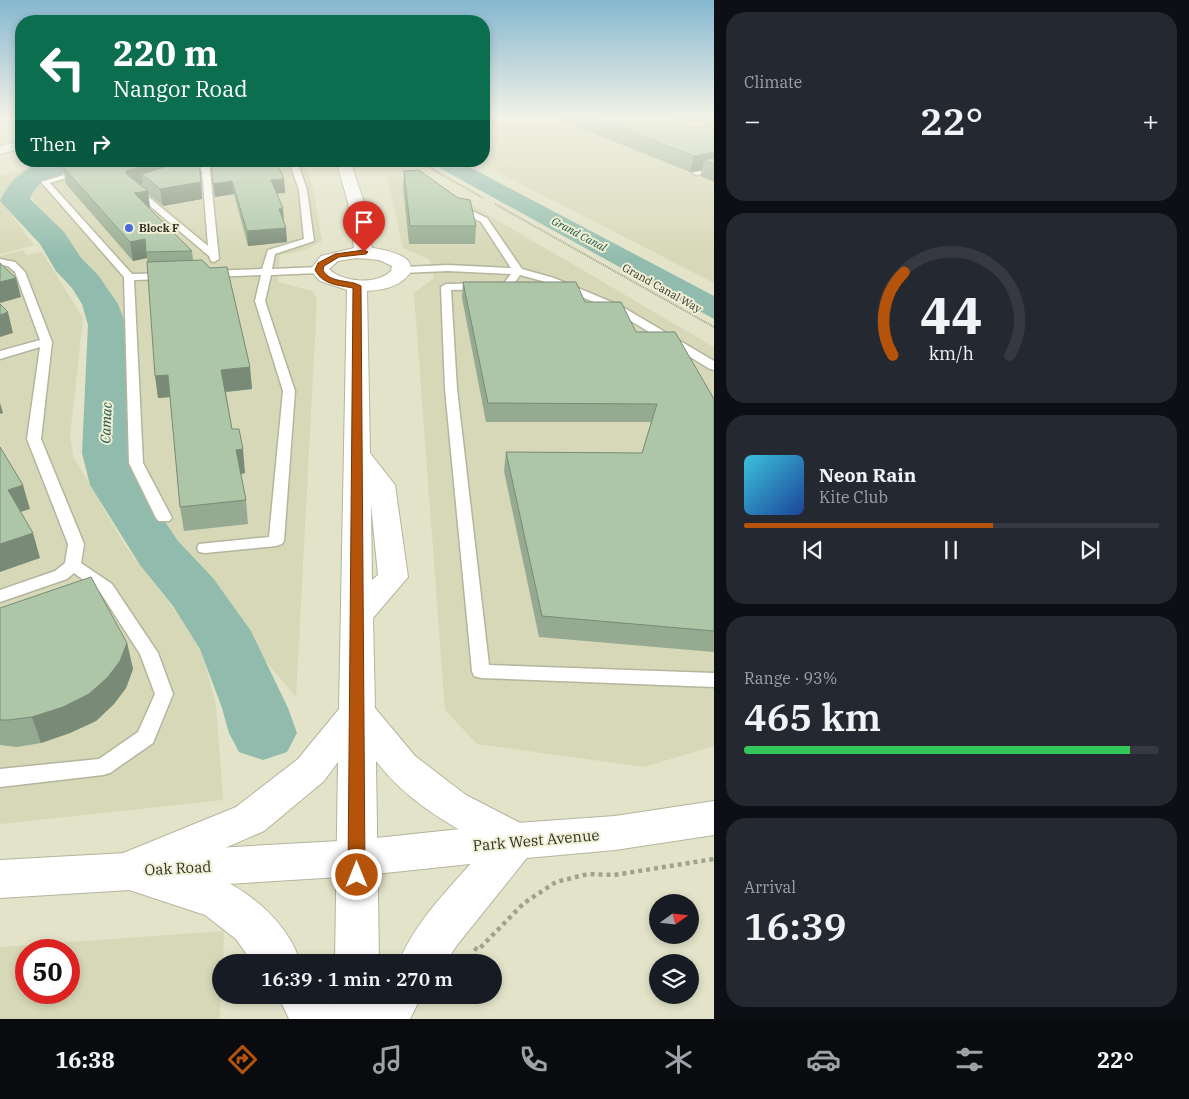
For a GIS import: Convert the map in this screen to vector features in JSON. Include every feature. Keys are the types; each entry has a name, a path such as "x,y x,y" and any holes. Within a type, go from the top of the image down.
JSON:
{"main road":[{"path":"345,167 356,202 364,252"},
{"path":"364,252 387,256 401,264 403,270 401,275 384,284 357,286 330,281 322,276 319,270 321,264 337,255 364,252"},
{"path":"357,286 357,454 382,485 393,577 357,615 357,954"},
{"path":"357,712 402,767 452,806 516,841 432,946"},
{"path":"126,872 250,819 311,770 357,712"},
{"name":"Park West Avenue","path":"357,858 516,841 615,833 714,818"},
{"name":"Oak Road","path":"0,879 357,858"},
{"path":"126,872 218,899 251,924 272,954"},
{"path":"307,1004 316,1019"},
{"path":"357,1004 357,1019"},
{"path":"383,1019 393,1004"}],"lane":[{"path":"97,167 45,182 129,277 136,463 164,518"},
{"path":"199,167 134,189 213,255"},
{"path":"205,167 215,274"},
{"path":"205,548 276,542 289,391 260,302 271,252 309,241 304,190 295,167"},
{"path":"696,173 714,170"},
{"path":"452,204 484,220 518,271"},
{"path":"0,262 9,262 15,265 20,272 46,342 34,439 76,544 73,565 61,575 0,596"},
{"path":"403,270 448,268 518,271 550,280 617,308 714,366"},
{"path":"196,274 319,270"},
{"path":"518,271 507,286 446,287 451,389 481,671 714,680"},
{"path":"129,277 177,275"},
{"path":"0,355 46,342"},
{"path":"0,778 103,767 146,736 164,694 149,653 106,588 73,565"}],"path":[{"name":"Grand Canal Way","path":"429,167 714,327"},
{"path":"432,946 478,950 524,903 556,882 588,874 614,875 714,859"}],"shaded area":[{"path":"490,164 714,164 714,283 488,167 490,167"},
{"path":"305,167 313,187 322,241 305,250 280,255 278,282 312,291 317,299 296,697 189,570 126,482 111,307 28,193 39,181 57,168"},
{"path":"30,169 6,193 3,203 34,245 0,254 0,175"},
{"path":"420,175 714,347 714,746 644,767 477,744 445,710 414,293 434,278 430,260 403,248 387,177"},
{"path":"23,250 27,255 42,252 83,318 70,435 73,456 126,547 188,627 203,655 216,705 223,800 0,824 0,256"},
{"path":"224,931 223,954 212,954 212,1004 220,1004 220,1019 0,1019 0,947 15,946 15,1004 80,1004 80,941"}],"water":[{"name":"Grand Canal","path":"438,167 469,167 714,296 714,319"}],"building":[{"path":"63,167 140,167 126,171 126,174 148,191 134,193 192,251 146,252 145,239 130,242"},
{"path":"165,167 200,167 201,182 160,189 142,174"},
{"path":"212,167 279,167 284,179 271,180 283,208 279,209 286,228 247,231 232,181 213,184"},
{"path":"419,170 458,198 470,200 476,226 410,226 404,171"},
{"path":"202,260 210,268 227,267 250,367 221,370 232,429 239,429 243,449 236,450 246,500 180,507 168,375 155,376 147,262"},
{"path":"0,263 16,278 0,282"},
{"path":"463,282 576,282 585,302 621,302 636,332 675,332 714,399 714,631 542,616 506,452 642,453 657,404 488,403"},
{"path":"0,304 8,312 0,315"},
{"path":"0,447 23,485 8,490 33,533 0,544"},
{"path":"91,577 127,643 120,661 108,677 89,694 63,707 32,717 0,720 0,608"}],"waterway":[{"name":"Camac","path":"53,167 29,179 18,192 15,201 53,239 68,264 86,282 100,304 107,325 106,453 115,485 159,553 193,592 229,646 255,708 263,733"}],"place":[{"name":"Block F","path":"129,228"}],"route":[{"path":"357,875 357,286 330,281 322,276 319,270 321,264 327,259 337,255 364,252"}]}
